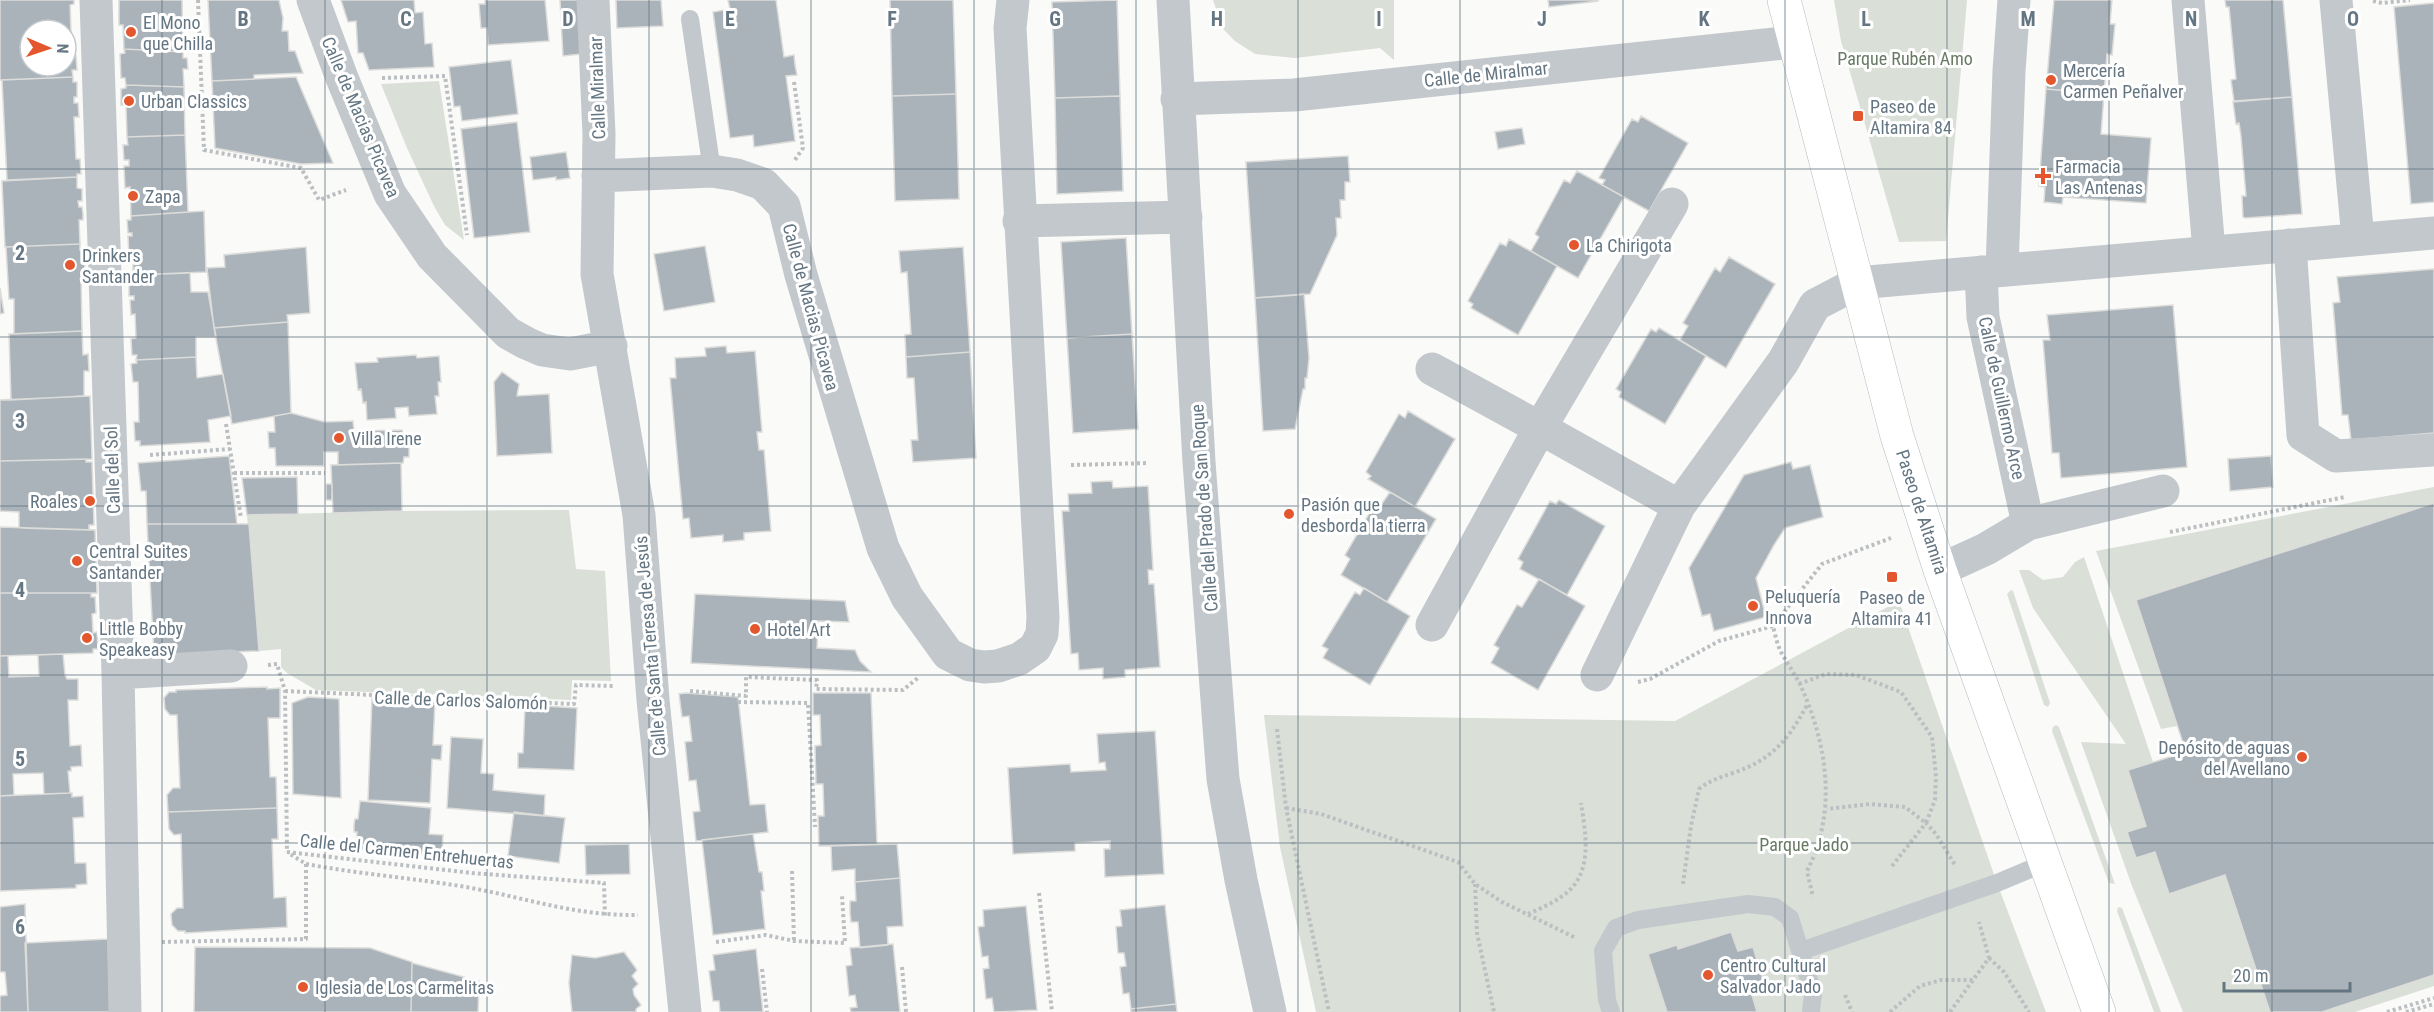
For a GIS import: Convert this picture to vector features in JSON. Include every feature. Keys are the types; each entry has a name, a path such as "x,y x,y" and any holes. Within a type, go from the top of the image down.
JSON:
{"main road":[{"name":"Paseo de Altamira","path":"1784,0 1793,42 1897,436 1940,570 2099,1012"}],"street":[{"name":"Calle del Sol","path":"96,0 118,673 125,1012"},
{"name":"Calle de Macias Picavea","path":"314,0 342,78 390,194 432,256 508,333 542,350 570,354 610,346"},
{"name":"Calle Miralmar","path":"593,0 599,134 598,176"},
{"name":"Calle de Macias Picavea","path":"598,176 712,171 736,175 763,184 784,206 814,320 883,548 907,597 948,654 970,665 984,667 998,666 1019,659 1035,648 1042,634 1035,467 1019,221 1010,28 1013,0"},
{"name":"Calle del Prado de San Roque","path":"1173,0 1200,462 1223,779 1241,880 1270,1012"},
{"name":"Calle de Guillermo Arce","path":"2014,0 1991,271 1983,318 2028,524"},
{"path":"2188,0 2210,251"},
{"path":"2336,0 2358,239"},
{"name":"Calle de Miralmar","path":"1177,99 1294,95 1793,42"},
{"path":"598,176 597,274 610,346"},
{"path":"1432,626 1540,428 1672,204"},
{"path":"1019,221 1186,218"},
{"path":"1597,675 1679,506 1784,362 1815,305 1857,283 2434,232"},
{"path":"2290,245 2303,435 2336,456 2434,450"},
{"name":"Calle de Santa Teresa de Jesús","path":"610,346 639,515 653,700 685,1012"},
{"path":"1432,369 1679,506"},
{"path":"1940,570 1986,549 2028,524 2163,491"},
{"path":"118,673 231,666"}],"lane":[{"path":"690,19 712,171"},
{"path":"1801,951 1997,883 2045,863"},
{"path":"1611,1012 1607,1000 1603,951 1616,928 1638,920 1748,904 1775,907 1790,918 1813,993 1811,1012"}],"path":[{"path":"198,0 204,150 301,168 319,200"},
{"path":"2366,0 2382,3 2410,0"},
{"path":"376,78 445,76 469,248 466,292"},
{"path":"793,163 803,148 794,82"},
{"path":"226,424 241,518"},
{"name":"Calle del Sol","path":"141,455 230,449"},
{"path":"1072,465 1149,463"},
{"path":"234,473 325,473"},
{"path":"2168,532 2352,495"},
{"path":"1633,673 1634,683 1650,679 1719,641 1773,626 1822,564 1926,525"},
{"path":"1773,626 1780,649 1799,684 1817,732 1825,767 1826,809 1818,849 1807,871 1824,944 1852,1012"},
{"path":"277,664 285,691 287,852"},
{"path":"1799,684 1826,674 1856,675 1901,692 1932,737 1936,777 1935,800 1926,823 1905,807 1870,804 1826,809"},
{"path":"686,690 746,696 746,677 817,680 816,689 903,690"},
{"name":"Calle de Carlos Salomón","path":"285,691 574,704 576,684 620,686"},
{"path":"738,702 808,703 815,826"},
{"path":"1678,914 1690,826 1699,789 1712,779 1732,774 1770,757 1798,722 1807,705"},
{"path":"1277,729 1287,808 1329,1012"},
{"path":"1528,914 1564,896 1582,873 1586,858 1586,834 1581,803"},
{"path":"1287,808 1321,814 1458,862 1475,884 1502,902 1603,951"},
{"name":"Calle del Carmen Entrehuertas","path":"287,852 472,873 604,883 605,916 567,910 467,887 306,864 287,852"},
{"name":"Calle del Carmen Entrehuertas","path":"179,942 306,939 306,864"},
{"path":"792,871 794,941"},
{"path":"1475,884 1478,933 1494,1012"},
{"path":"1039,893 1052,1012"},
{"path":"678,947 766,935 794,941 845,944 842,895"},
{"path":"1989,958 2004,972 2029,1012"},
{"path":"902,967 906,1012"},
{"path":"762,969 767,1012"},
{"path":"1890,1012 1920,986 1941,980 1975,980"},
{"path":"2387,1012 2434,998"},
{"path":"2406,1012 2434,1004"}],"green space":[{"path":"1213,0 1394,0 1394,60 1380,48 1295,58 1255,54 1235,41 1223,29"},
{"name":"Parque Rubén Amo","path":"1834,0 1967,0 1946,241 1899,242 1841,41"},
{"path":"439,81 464,240 445,225 434,206 381,84"},
{"path":"2434,487 2434,503 2136,600 2177,726 2161,729 2096,551"},
{"path":"569,510 576,569 605,571 611,681 572,680 571,700 316,690 281,667 281,649 259,651 247,515"},
{"path":"2084,557 2153,762 2128,770 2146,826 2127,832 2136,858 2155,852 2169,893 2225,875 2270,1012 2183,1012 2132,886 2081,742 2126,744 2033,608 2019,570 2029,570 2043,580 2063,577 2075,562"},
{"path":"2011,590 2050,703 2048,707 2044,705 2007,594"},
{"name":"Parque Jado","path":"1899,601 1997,883 2046,1012 1316,1012 1280,847 1264,715 1675,721"},
{"path":"2056,725 2059,727 2115,884 2109,883 2052,731"},
{"path":"2118,907 2122,908 2161,1012 2154,1012 2117,911"},
{"path":"2434,975 2434,986 2355,1012 2322,1012"}],"building":[{"path":"0,0 74,0 74,4 70,5 71,18 18,18 18,78 49,78 0,80"},
{"path":"119,0 182,0 183,52 124,49 123,25 119,25"},
{"path":"208,0 279,0 283,18 282,31 288,31 289,51 295,51 303,73 254,75 254,79 212,81"},
{"path":"341,0 414,0 415,13 423,12 425,44 432,43 434,67 369,70 363,53 358,53 356,21 348,22"},
{"path":"485,0 545,0 549,41 488,45 487,28 481,28 479,4 485,4"},
{"path":"560,0 581,0 581,54 563,56"},
{"path":"616,0 661,0 663,26 617,28"},
{"path":"728,0 776,0 784,57 794,55 797,75 786,76 795,141 754,147 753,135 730,138 713,12 730,9"},
{"path":"890,0 953,0 956,94 892,96"},
{"path":"1117,0 1120,96 1055,98 1052,2"},
{"path":"1548,0 1598,0 1598,1 1549,7"},
{"path":"2054,0 2112,0 2110,24 2115,24 2112,55 2107,54 2104,94 2046,89"},
{"path":"2225,0 2283,0 2292,97 2234,101 2231,80 2236,79 2229,7 2226,7"},
{"path":"2434,3 2434,202 2411,204 2394,7"},
{"path":"124,49 183,52 183,58 187,58 188,69 183,69 184,87 126,85 125,78 121,78 120,54 125,53"},
{"path":"511,60 518,114 462,121 460,106 454,107 449,67"},
{"path":"296,77 333,163 301,164 215,148 212,81"},
{"path":"73,78 73,82 77,82 77,97 74,97 74,103 78,103 79,117 74,117 76,159 80,159 81,174 77,174 77,177 7,180 2,80"},
{"path":"126,85 184,87 185,135 127,137 126,105 121,105 121,89 126,88"},
{"path":"2046,89 2104,94 2101,134 2151,138 2146,203 2063,197 2062,204 2044,202 2045,187 2039,186"},
{"path":"956,94 959,199 895,201 892,96"},
{"path":"1120,96 1123,191 1057,194 1055,98"},
{"path":"2292,97 2302,214 2245,218 2243,217 2242,196 2246,196 2241,136 2239,123 2236,124 2233,102"},
{"path":"1641,116 1688,143 1649,211 1602,185 1605,180 1599,178 1632,119 1638,122"},
{"path":"517,122 530,232 474,238 461,129"},
{"path":"1522,128 1525,144 1498,149 1495,132"},
{"path":"185,135 188,212 131,216 130,187 125,188 124,166 129,166 129,160 124,160 123,145 128,145 127,137"},
{"path":"566,152 570,178 533,180 530,157"},
{"path":"1348,156 1350,182 1345,182 1345,200 1340,200 1341,218 1336,218 1337,235 1310,294 1255,298 1246,162"},
{"path":"1577,171 1624,197 1578,278 1531,251 1539,237 1535,234 1564,180 1570,183"},
{"path":"77,177 77,188 82,189 82,201 78,201 83,214 83,220 79,220 80,244 5,247 2,181"},
{"path":"204,211 206,272 133,275 133,257 129,257 128,236 132,236 132,233 128,233 127,220 131,220 131,216"},
{"path":"1126,238 1132,334 1067,338 1061,242"},
{"path":"1509,239 1557,266 1518,335 1471,308 1473,304 1468,301 1500,243 1506,246"},
{"path":"80,244 80,250 84,249 85,274 81,274 82,331 14,334 14,299 9,299 6,247"},
{"path":"705,246 715,302 664,311 654,254"},
{"path":"306,247 310,313 287,315 288,322 214,328 207,268 225,267 224,255"},
{"path":"963,247 970,352 906,357 905,335 911,334 907,272 901,273 899,251"},
{"path":"1729,257 1775,284 1726,368 1680,340 1688,326 1683,323 1715,268 1720,272"},
{"path":"2434,269 2434,433 2351,440 2348,415 2342,415 2333,303 2340,302 2337,277"},
{"path":"190,273 191,292 208,292 216,337 196,337 196,357 136,360 137,355 132,355 131,339 136,338 135,314 131,315 130,300 134,300 134,296 129,296 129,280 134,280 133,275"},
{"path":"0,288 4,313 0,314"},
{"path":"1304,294 1309,358 1305,389 1303,389 1295,429 1263,431 1255,298"},
{"path":"2173,305 2187,467 2061,478 2059,453 2052,453 2043,340 2050,340 2047,315"},
{"path":"288,322 291,413 232,424 214,328"},
{"path":"1659,328 1706,356 1665,424 1619,397 1621,392 1616,389 1651,329 1656,332"},
{"path":"82,331 83,355 88,354 89,371 84,371 84,396 11,400 9,334"},
{"path":"1132,334 1138,429 1073,433 1067,338"},
{"path":"726,346 727,353 755,351 762,432 757,432 759,450 764,450 771,531 744,533 744,540 723,542 723,535 691,538 689,518 683,519 670,378 676,378 675,358 706,356 705,348"},
{"path":"970,352 976,458 913,462 911,440 918,440 914,378 907,378 906,357"},
{"path":"416,355 417,358 439,356 441,382 438,382 439,396 435,396 437,414 409,416 408,407 395,408 396,418 367,420 366,402 363,403 361,389 358,390 355,363 378,362 377,358"},
{"path":"196,357 197,378 223,374 231,416 208,420 210,442 140,446 140,441 135,441 134,422 139,422 138,382 133,382 131,364 137,363 136,360"},
{"path":"502,372 519,384 517,396 549,394 552,453 497,456 494,382"},
{"path":"90,396 92,459 0,461 0,400"},
{"path":"1408,411 1455,439 1415,507 1368,479 1371,476 1366,472 1399,414 1405,418"},
{"name":"Villa Irene","path":"291,413 325,422 353,421 354,431 402,430 403,435 409,435 409,457 404,457 403,463 338,465 338,452 324,452 324,466 276,466 275,448 269,448 268,432 275,432 274,416"},
{"path":"229,456 237,524 147,524 146,491 141,491 138,463"},
{"path":"2271,456 2273,487 2230,491 2228,459"},
{"path":"86,459 86,462 92,462 94,525 89,525 89,530 19,528 19,512 0,511 0,461"},
{"path":"1791,462 1793,469 1810,465 1823,517 1785,528 1774,545 1756,578 1766,617 1714,631 1710,614 1702,616 1689,568 1744,475"},
{"path":"401,463 402,511 333,513 331,465"},
{"path":"297,477 298,514 247,515 242,478"},
{"path":"1112,481 1113,488 1148,486 1153,570 1148,570 1149,584 1154,584 1160,667 1125,670 1125,677 1103,679 1103,668 1079,670 1078,653 1071,654 1062,511 1069,511 1068,494 1092,493 1091,482"},
{"path":"326,484 332,484 332,500 326,500"},
{"path":"1390,492 1436,519 1387,602 1341,575 1350,559 1345,555 1376,502 1381,505"},
{"path":"1559,500 1605,526 1567,595 1520,569 1523,562 1518,559 1550,501 1556,504"},
{"name":"Depósito de aguas del Avellano","path":"2434,503 2434,975 2322,1012 2270,1012 2225,875 2169,894 2155,852 2136,858 2127,832 2146,826 2128,770 2186,752 2136,600"},
{"path":"147,524 249,524 259,651 154,655"},
{"path":"0,527 95,530 97,593 0,593"},
{"path":"1539,579 1585,606 1538,690 1491,663 1499,648 1494,645 1517,605 1522,607"},
{"path":"1364,588 1410,616 1370,685 1323,658 1328,649 1322,646 1355,592 1360,595"},
{"path":"0,593 91,593 91,597 95,597 96,613 92,614 93,633 97,632 98,649 93,649 93,653 0,656"},
{"name":"Hotel Art","path":"695,594 845,601 849,622 818,621 817,648 855,650 860,661 871,672 691,663"},
{"path":"63,654 67,679 78,679 78,700 68,700 70,746 81,745 82,766 71,767 71,771 68,771 70,793 44,794 43,773 13,774 14,795 0,796 0,656 8,656 9,677 39,676 38,655"},
{"path":"267,687 267,689 280,688 280,718 268,718 270,777 276,777 277,808 168,812 167,795 173,788 180,788 177,715 170,715 165,709 164,698 169,692 176,692 176,690"},
{"path":"813,693 871,693 877,844 819,846 818,816 824,816 823,784 816,784 815,746 821,745 820,715 813,715"},
{"path":"679,694 738,697 750,805 765,804 768,832 696,841 693,812 700,811 696,780 689,781 685,742 692,741 689,716 682,717"},
{"path":"308,697 339,699 341,798 293,794 292,703"},
{"path":"372,698 435,701 433,745 442,745 441,760 432,759 430,803 368,800"},
{"path":"525,705 577,708 574,770 518,768 518,753 523,753"},
{"path":"1155,731 1164,874 1105,877 1104,849 1110,849 1110,841 1075,843 1075,851 1013,854 1008,768 1070,764 1071,772 1106,770 1105,762 1099,763 1097,734"},
{"path":"451,737 483,739 481,773 494,774 493,790 545,795 544,816 447,808"},
{"path":"72,793 72,797 83,796 84,817 73,818 75,863 86,863 87,884 76,885 76,888 0,891 0,796"},
{"path":"360,801 431,808 429,834 443,835 442,856 356,849 357,832 354,832 354,824 355,819 358,819"},
{"path":"277,808 278,839 272,839 274,898 286,897 287,927 185,933 185,931 178,931 172,925 171,914 177,908 183,908 181,834 174,835 169,829 168,812"},
{"path":"514,812 565,818 559,863 508,856"},
{"path":"753,834 759,872 762,872 764,891 761,891 765,929 713,935 702,840"},
{"path":"629,844 630,874 586,875 585,845"},
{"path":"897,844 900,878 855,882 855,869 832,871 831,846"},
{"path":"900,878 903,926 887,927 888,945 860,948 858,922 851,922 850,913 850,901 856,901 855,882"},
{"path":"25,904 28,1012 0,1012 0,996 7,995 5,972 0,972 0,907"},
{"path":"1165,905 1176,1004 1131,1009 1129,993 1123,994 1120,967 1126,966 1124,953 1118,953 1116,927 1122,926 1120,910"},
{"path":"1026,906 1037,1010 994,1012 992,998 986,999 983,969 989,968 988,956 982,957 978,927 984,926 983,910"},
{"name":"Centro Cultural Salvador Jado","path":"1731,932 1738,951 1753,947 1766,990 1752,995 1757,1012 1667,1012 1648,954 1677,945 1678,949"},
{"path":"108,939 110,1012 28,1012 25,943"},
{"path":"893,944 900,1012 851,1012 850,1008 857,1007 855,995 849,996 846,966 852,965 850,948"},
{"name":"Iglesia de Los Carmelitas","path":"195,947 370,948 412,962 411,1012 194,1012"},
{"path":"756,949 763,1012 720,1012 719,1001 713,1001 709,971 715,970 713,955"},
{"path":"624,952 637,970 632,976 638,984 633,989 634,995 641,1005 636,1012 572,1012 569,983 572,955 595,958"},
{"path":"412,963 479,981 478,1012 411,1012"},
{"path":"1176,1004 1177,1012 1131,1012 1131,1009"}],"place":[{"name":"El Mono que Chilla","path":"131,32"},
{"name":"Mercería Carmen Peñalver","path":"2051,80"},
{"name":"Urban Classics","path":"129,101"},
{"name":"Paseo de Altamira 84","path":"1858,116"},
{"name":"Farmacia Las Antenas","path":"2043,176"},
{"name":"Zapa","path":"133,196"},
{"name":"La Chirigota","path":"1574,245"},
{"name":"Drinkers Santander","path":"70,265"},
{"name":"Villa Irene","path":"339,438"},
{"name":"Roales","path":"90,501"},
{"name":"Pasión que desborda la tierra","path":"1289,514"},
{"name":"Central Suites Santander","path":"77,561"},
{"name":"Paseo de Altamira 41","path":"1892,577"},
{"name":"Peluquería Innova","path":"1753,606"},
{"name":"Hotel Art","path":"755,629"},
{"name":"Little Bobby Speakeasy","path":"87,638"},
{"name":"Depósito de aguas del Avellano","path":"2302,757"},
{"name":"Centro Cultural Salvador Jado","path":"1708,975"},
{"name":"Iglesia de Los Carmelitas","path":"303,987"}]}
